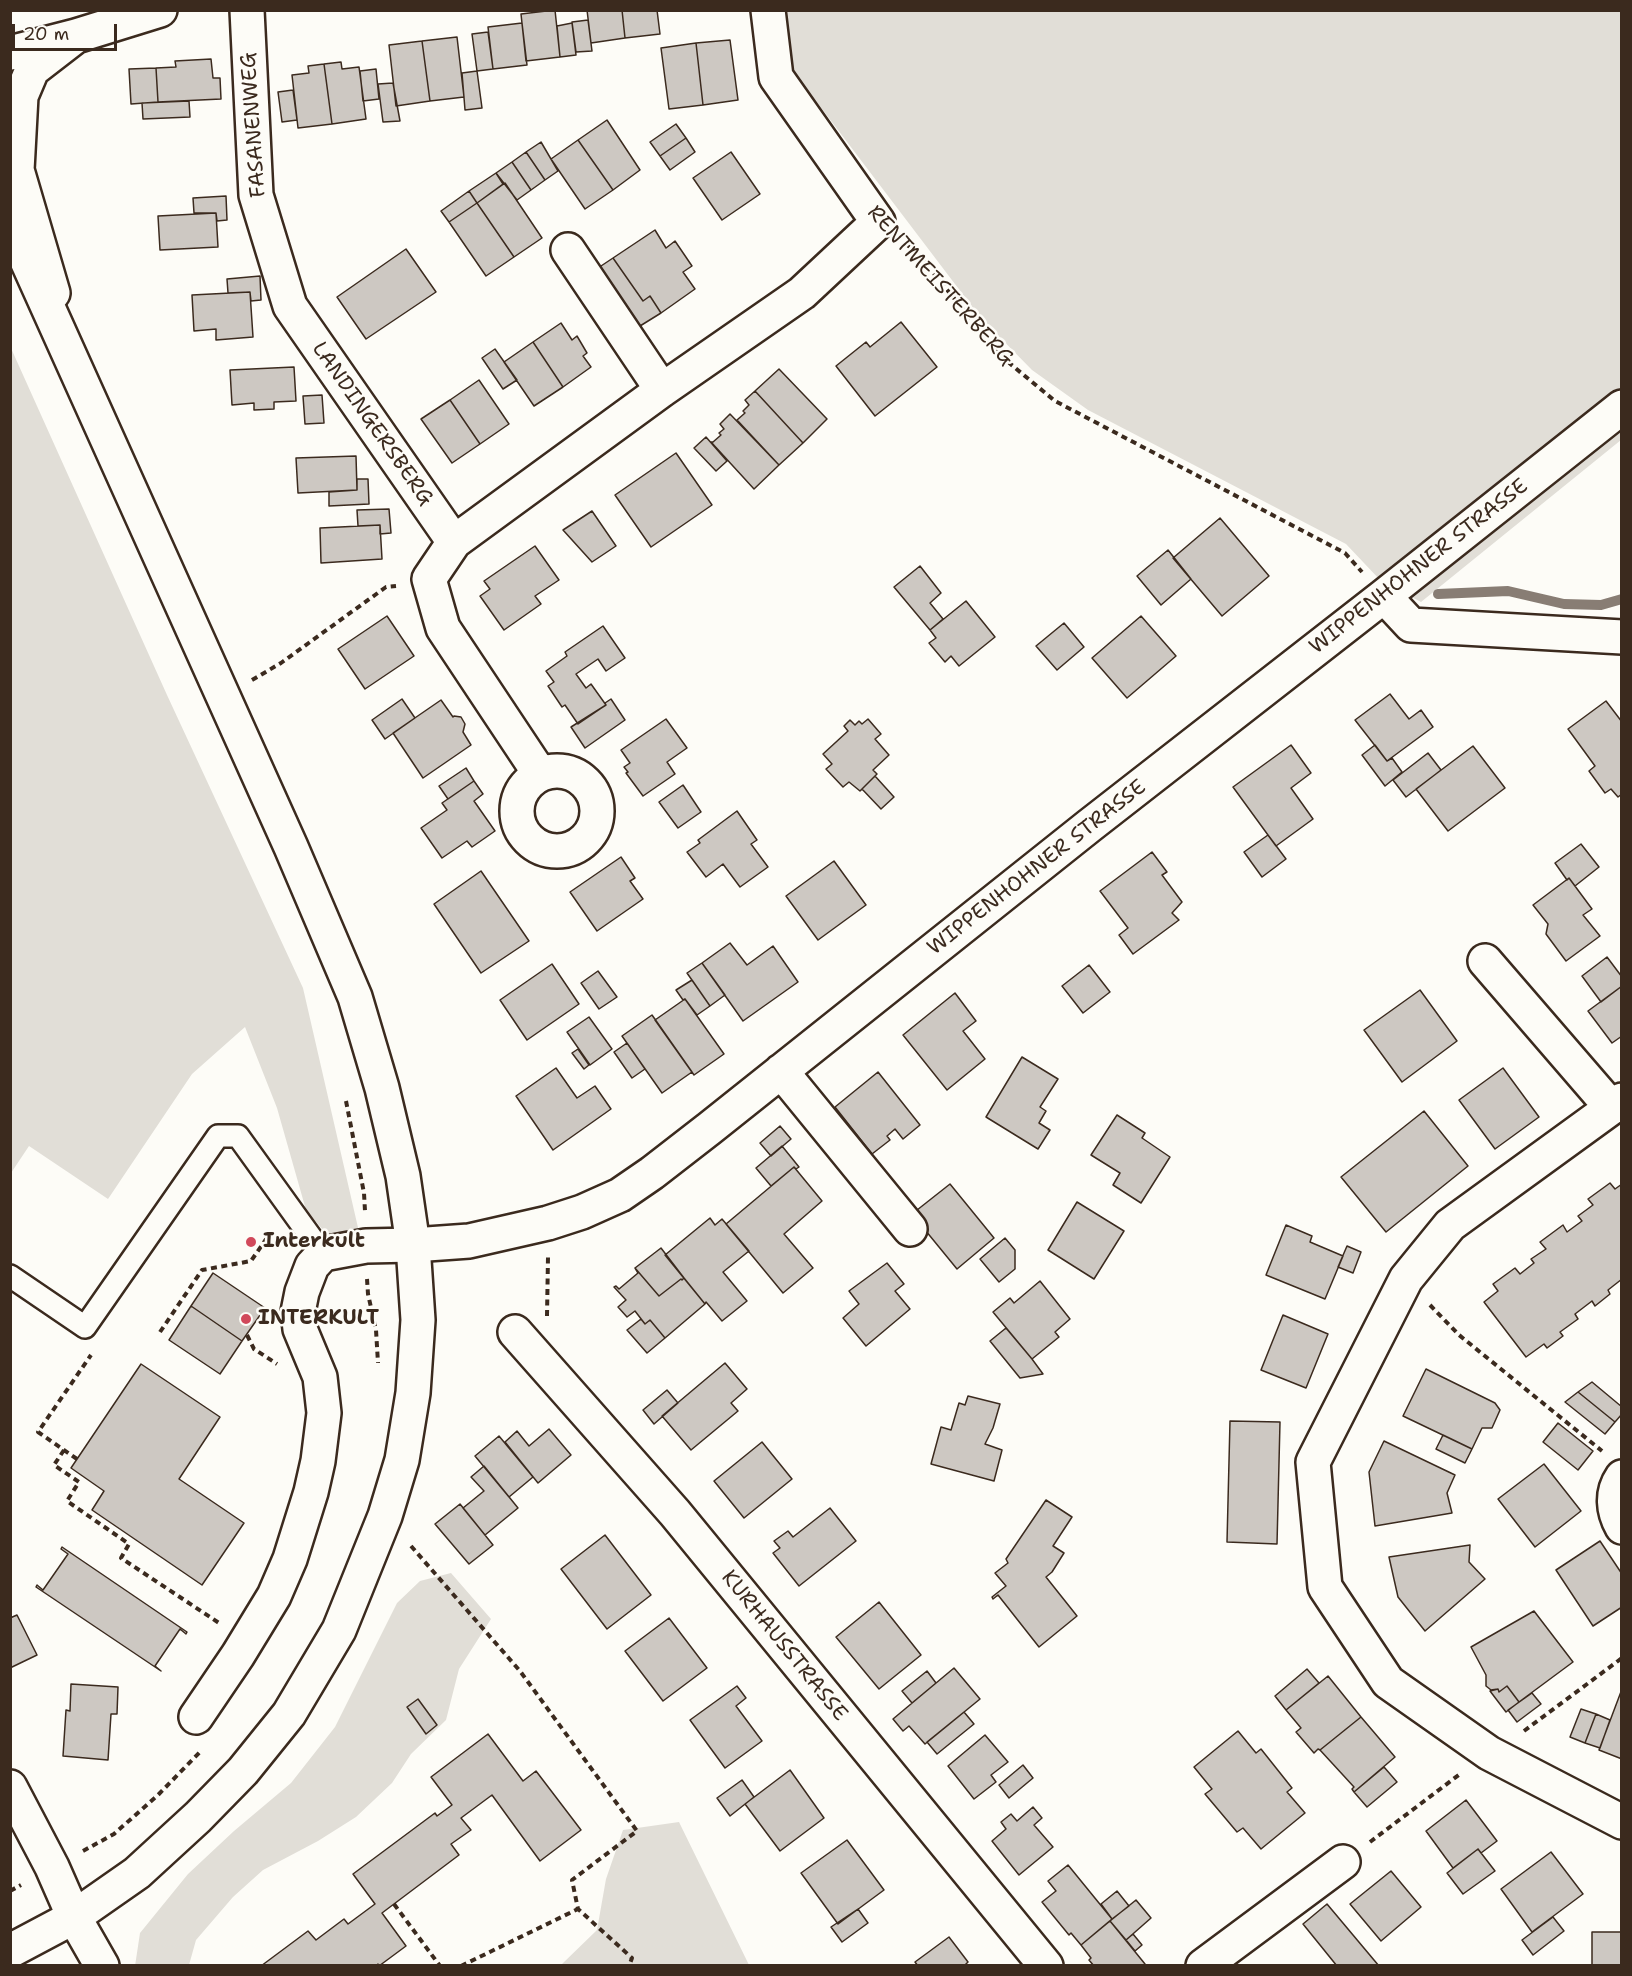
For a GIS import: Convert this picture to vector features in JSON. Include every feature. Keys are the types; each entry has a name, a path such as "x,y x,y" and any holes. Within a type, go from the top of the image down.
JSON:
{"street":[{"path":"10,53 76,36 160,10"},
{"name":"FASANENWEG","path":"246,10 256,195 290,306"},
{"name":"RENTMEISTERBERG","path":"768,10 776,77 878,222"},
{"path":"74,367 17,170 21,96 32,70 76,36"},
{"path":"540,774 443,628 429,579 454,542 662,390 802,293 878,222"},
{"path":"10,223 291,847 355,997 382,1088 404,1176 413,1245 418,1320 413,1393 402,1460 385,1516 339,1630 290,1714 243,1771 198,1817 137,1873 74,1917 10,1951"},
{"path":"568,250 662,390"},
{"name":"LANDINGERSBERG","path":"290,306 454,542"},
{"name":"WIPPENHOHNER STRASSE","path":"323,1254 366,1246 469,1241 548,1223 582,1212 620,1195 652,1173 1622,406"},
{"path":"1384,596 1411,625 1622,637"},
{"path":"1485,961 1616,1104 1450,1225 1406,1279 1312,1462 1325,1587 1388,1682 1490,1753 1622,1822"},
{"path":"781,1071 910,1229"},
{"path":"196,1717 247,1642 274,1596 290,1559 318,1461 324,1413 320,1377 300,1329 298,1312 302,1292 312,1266 323,1254"},
{"name":"KURHAUSSTRASSE","path":"515,1332 675,1513 1046,1965"},
{"path":"1612,1464 1617,1483 1614,1497 1615,1512 1622,1527"},
{"path":"10,1787 52,1868 74,1917 102,1965"},
{"path":"1203,1965 1343,1862"}],"lane":[{"path":"10,1275 85,1327 218,1136 238,1136 323,1254"}],"path":[{"name":"RENTMEISTERBERG","path":"878,222 917,253 1002,357 1055,401 1345,553 1384,596"},
{"path":"281,663 386,587 429,579"},
{"path":"160,1332 202,1270 251,1261 270,1233 294,1215"},
{"path":"547,1368 548,1223"},
{"path":"1406,1279 1459,1335 1612,1464"},
{"path":"77,1459 38,1432 92,1353"},
{"path":"64,1450 54,1465 79,1482 67,1501 129,1544 121,1558 247,1642"},
{"path":"385,1516 520,1671 637,1830 572,1880 578,1909 632,1958 629,1965"},
{"path":"1518,1735 1622,1658"},
{"path":"1343,1862 1450,1782"},
{"path":"394,1904 440,1965"},
{"path":"461,1965 578,1909"}],"shaded area":[{"path":"779,11 1621,11 1621,440 1421,602 1381,581 1346,544 1088,410 1032,370 980,317 784,59"},
{"path":"10,346 167,695 303,988 359,1232 336,1236 323,1230 306,1210 277,1108 245,1027 192,1074 108,1199 29,1146 11,1173"},
{"path":"451,1573 491,1619 459,1669 446,1720 411,1754 392,1783 356,1817 318,1841 263,1870 233,1897 196,1940 189,1965 135,1966 140,1933 188,1874 291,1783 335,1727 397,1603 420,1581"},
{"path":"679,1822 749,1965 556,1965 562,1964 597,1930 606,1879 623,1830"}],"building":[{"path":"555,10 560,57 526,61 521,14"},
{"path":"587,10 622,10 625,38 591,43"},
{"path":"622,10 657,10 660,34 625,38"},
{"path":"588,20 592,51 576,52 572,22"},
{"path":"522,23 527,65 493,69 488,27"},
{"path":"572,23 576,55 560,57 557,26"},
{"path":"488,32 493,69 477,71 472,34"},
{"path":"457,37 464,97 430,101 422,41"},
{"path":"730,40 738,100 703,105 696,43"},
{"path":"422,41 430,101 396,106 389,45"},
{"path":"696,43 703,105 669,109 661,48"},
{"path":"211,59 213,78 220,78 221,99 158,102 156,68 176,67 175,61"},
{"path":"341,62 342,69 359,67 366,119 332,124 324,64"},
{"path":"324,64 332,124 298,128 292,75 309,73 308,66"},
{"path":"156,68 158,102 131,104 129,69"},
{"path":"376,69 379,99 363,101 360,71"},
{"path":"477,71 482,108 465,110 462,73"},
{"path":"393,83 400,121 383,122 378,84"},
{"path":"293,90 297,120 282,122 278,92"},
{"path":"189,101 190,117 143,119 142,103"},
{"path":"607,120 640,170 613,190 578,140"},
{"path":"676,124 686,138 660,156 650,142"},
{"path":"686,138 695,152 670,170 660,156"},
{"path":"578,140 613,190 585,209 551,159"},
{"path":"541,142 558,171 545,180 526,152"},
{"path":"526,152 545,180 531,190 512,162"},
{"path":"731,152 760,194 722,220 693,178"},
{"path":"512,162 531,190 517,200 496,173"},
{"path":"496,173 503,184 477,203 469,191"},
{"path":"505,183 542,238 514,257 477,203"},
{"path":"469,191 477,203 449,222 441,211"},
{"path":"226,196 227,220 217,221 216,213 194,213 193,198"},
{"path":"477,203 514,257 486,276 449,222"},
{"path":"216,213 218,247 160,250 158,216"},
{"path":"655,230 666,248 675,241 692,266 683,272 695,289 661,313 650,296 643,301 613,258"},
{"path":"406,249 436,292 366,339 337,297"},
{"path":"613,258 643,301 650,296 661,313 640,326 610,283 606,286 595,270"},
{"path":"260,276 261,300 251,301 250,292 228,293 227,279"},
{"path":"250,292 253,337 216,340 216,329 194,331 192,295"},
{"path":"901,322 937,367 875,416 836,366 866,342 870,347"},
{"path":"561,323 572,340 577,336 587,353 583,356 591,367 563,387 533,342"},
{"path":"533,342 563,387 534,406 504,362"},
{"path":"495,349 517,380 503,389 482,358"},
{"path":"294,367 296,401 274,402 274,409 254,410 254,403 232,405 230,370"},
{"path":"779,369 827,419 803,443 755,391"},
{"path":"479,380 509,424 480,444 450,400"},
{"path":"755,391 803,443 779,465 737,420 745,413 743,411 749,405 745,400"},
{"path":"322,395 324,423 305,424 303,396"},
{"path":"450,400 480,444 452,463 421,419"},
{"path":"730,414 779,465 754,489 711,442 721,435 719,433 724,429 720,424"},
{"path":"706,437 727,461 716,471 694,448"},
{"path":"676,453 712,505 651,547 615,495"},
{"path":"356,456 357,490 298,493 296,458"},
{"path":"357,479 368,479 369,504 329,506 329,492 357,490"},
{"path":"389,509 391,533 380,534 380,525 358,526 357,510"},
{"path":"592,511 616,546 592,562 563,530"},
{"path":"1220,518 1269,576 1222,616 1173,558"},
{"path":"380,525 382,559 321,563 320,528"},
{"path":"535,546 559,580 535,596 541,604 504,630 480,596 490,589 484,581"},
{"path":"1168,550 1191,579 1161,605 1137,576"},
{"path":"920,566 941,593 930,603 943,619 930,630 894,587"},
{"path":"966,601 995,637 959,666 951,656 945,662 929,643 936,638 930,630"},
{"path":"387,616 414,656 365,689 338,649"},
{"path":"1141,616 1176,656 1127,698 1092,658"},
{"path":"1064,623 1084,647 1057,670 1036,646"},
{"path":"603,626 625,658 606,671 598,659 576,674 586,688 591,684 606,705 578,724 565,705 562,707 548,686 554,682 546,671 567,656 565,652"},
{"path":"1390,694 1409,719 1421,710 1433,727 1387,761 1355,720"},
{"path":"402,699 415,718 385,739 372,720"},
{"path":"611,699 625,720 585,748 571,727 606,705 605,703"},
{"path":"441,700 453,717 461,717 465,724 463,732 471,745 423,778 393,733"},
{"path":"1606,701 1622,722 1622,794 1618,797 1611,789 1605,793 1589,771 1595,766 1568,729"},
{"path":"666,719 687,748 667,762 675,774 643,796 626,773 628,772 624,767 630,763 621,750"},
{"path":"868,719 881,734 875,739 889,755 873,770 877,774 860,791 849,782 843,787 826,769 832,764 823,754 848,731 844,726 850,720 855,725 859,721 862,724"},
{"path":"1291,745 1311,773 1291,788 1313,819 1276,846 1233,787"},
{"path":"1375,745 1387,761 1392,758 1402,772 1385,786 1362,755"},
{"path":"1473,746 1505,788 1448,831 1416,789"},
{"path":"1428,753 1441,770 1406,797 1393,780"},
{"path":"466,768 474,781 448,799 439,786"},
{"path":"875,776 894,797 881,809 862,789"},
{"path":"474,781 483,794 474,801 495,831 472,847 467,841 442,858 421,828 447,810 442,803"},
{"path":"683,785 701,812 678,828 659,802"},
{"path":"737,811 757,840 751,844 768,867 740,887 723,864 706,877 687,852 700,843 698,840"},
{"path":"1268,835 1286,859 1262,877 1244,852"},
{"path":"1581,844 1599,867 1575,886 1569,878 1567,880 1555,863"},
{"path":"1152,852 1167,872 1162,875 1182,902 1172,913 1179,920 1133,954 1119,935 1128,928 1100,891"},
{"path":"621,857 635,878 630,881 643,899 597,931 570,892"},
{"path":"834,861 866,905 818,940 786,896"},
{"path":"481,871 529,941 481,973 434,904"},
{"path":"1569,878 1592,909 1583,915 1600,936 1566,961 1546,934 1548,924 1533,905"},
{"path":"730,943 747,965 773,946 798,982 743,1021 702,963"},
{"path":"1607,957 1622,977 1622,986 1601,1002 1582,976"},
{"path":"702,963 725,995 710,1006 687,973"},
{"path":"552,964 579,1004 527,1040 500,1000"},
{"path":"1089,965 1110,992 1083,1013 1062,986"},
{"path":"598,971 617,997 599,1009 581,983"},
{"path":"692,980 710,1006 697,1015 676,990"},
{"path":"1622,986 1622,1036 1612,1043 1588,1011"},
{"path":"1420,990 1457,1041 1402,1082 1364,1030"},
{"path":"955,993 976,1021 963,1031 985,1059 947,1090 903,1035"},
{"path":"685,999 724,1054 694,1075 655,1020"},
{"path":"652,1015 692,1072 662,1093 622,1036"},
{"path":"589,1017 612,1049 590,1065 567,1032"},
{"path":"627,1043 645,1069 632,1078 614,1052"},
{"path":"578,1049 589,1065 584,1069 572,1053"},
{"path":"1022,1057 1058,1079 1040,1107 1046,1111 1039,1123 1050,1130 1038,1149 986,1117"},
{"path":"556,1068 577,1098 595,1086 611,1109 553,1150 516,1096"},
{"path":"1503,1068 1539,1117 1495,1149 1459,1100"},
{"path":"878,1072 920,1125 903,1139 895,1129 887,1136 890,1140 872,1154 835,1107"},
{"path":"1424,1111 1468,1166 1386,1232 1341,1177"},
{"path":"1117,1115 1145,1133 1142,1138 1170,1157 1141,1203 1113,1185 1120,1173 1091,1155"},
{"path":"780,1126 791,1139 771,1156 760,1143"},
{"path":"782,1146 799,1167 796,1169 794,1167 771,1186 756,1168"},
{"path":"794,1167 822,1201 784,1234 813,1268 783,1293 726,1224"},
{"path":"1610,1183 1615,1189 1622,1184 1622,1279 1608,1290 1610,1294 1595,1306 1592,1301 1575,1314 1578,1319 1560,1332 1563,1336 1547,1348 1544,1344 1526,1357 1484,1302 1498,1291 1493,1284 1515,1268 1520,1274 1534,1263 1531,1259 1546,1249 1540,1242 1563,1225 1567,1232 1582,1221 1578,1216 1593,1205 1588,1199"},
{"path":"950,1184 994,1238 957,1269 912,1214"},
{"path":"1077,1202 1124,1231 1094,1279 1048,1250"},
{"path":"710,1218 715,1225 722,1219 749,1251 723,1272 747,1301 722,1321 665,1255"},
{"path":"1286,1225 1312,1236 1310,1242 1343,1256 1325,1299 1266,1275"},
{"path":"1005,1238 1015,1250 1015,1269 999,1282 980,1259"},
{"path":"1347,1246 1361,1252 1353,1273 1338,1267"},
{"path":"661,1248 684,1278 659,1296 635,1268"},
{"path":"887,1263 904,1284 895,1291 910,1309 866,1346 843,1318 859,1304 849,1291"},
{"path":"635,1268 659,1296 684,1278 705,1304 665,1338 650,1320 645,1324 635,1311 627,1317 618,1307 626,1300 614,1287 619,1289 638,1273"},
{"path":"213,1273 265,1308 242,1341 191,1306"},
{"path":"1040,1281 1070,1319 1055,1332 1059,1337 1032,1359 993,1312 1010,1298 1014,1303"},
{"path":"191,1306 242,1341 220,1374 169,1340"},
{"path":"1283,1315 1328,1334 1306,1388 1261,1370"},
{"path":"641,1319 645,1324 650,1320 665,1338 647,1353 627,1330"},
{"path":"1006,1328 1043,1374 1020,1378 990,1341"},
{"path":"725,1363 747,1389 731,1403 738,1411 691,1450 662,1416"},
{"path":"141,1364 220,1417 179,1479 244,1523 202,1585 92,1510 104,1491 71,1468"},
{"path":"1426,1369 1495,1403 1500,1410 1492,1428 1482,1428 1472,1449 1403,1416"},
{"path":"1592,1382 1622,1407 1622,1414 1615,1422 1578,1392"},
{"path":"667,1390 678,1403 654,1424 643,1410"},
{"path":"1578,1392 1615,1422 1605,1434 1565,1402"},
{"path":"968,1396 1000,1404 993,1428 985,1444 1002,1450 994,1481 931,1464 941,1427 951,1430 959,1403 965,1405"},
{"path":"1230,1421 1280,1422 1277,1544 1227,1542"},
{"path":"1558,1423 1593,1451 1578,1470 1543,1442"},
{"path":"549,1429 571,1455 538,1483 505,1442 517,1431 529,1446"},
{"path":"1443,1435 1472,1449 1465,1463 1436,1449"},
{"path":"499,1436 533,1477 509,1497 475,1456"},
{"path":"1384,1441 1455,1475 1447,1493 1452,1513 1375,1526 1369,1472"},
{"path":"762,1442 792,1479 744,1518 714,1481"},
{"path":"1544,1464 1581,1511 1535,1547 1498,1499"},
{"path":"484,1466 518,1508 485,1535 463,1508 484,1491 471,1477"},
{"path":"1046,1500 1072,1517 1053,1546 1064,1553 1046,1577 1077,1616 1039,1647 998,1595 993,1599 992,1597 1006,1586 995,1573 1008,1563 1006,1559"},
{"path":"460,1504 493,1545 469,1564 435,1524"},
{"path":"830,1508 856,1541 799,1586 773,1553 780,1548 774,1541 788,1531 793,1537"},
{"path":"605,1535 651,1595 607,1629 561,1569"},
{"path":"1600,1541 1622,1574 1622,1607 1593,1626 1556,1570"},
{"path":"1470,1545 1469,1562 1485,1579 1425,1631 1398,1597 1389,1557"},
{"path":"62,1547 187,1632 186,1634 180,1629 155,1666 161,1671 36,1587 37,1585 43,1590 68,1554 61,1549"},
{"path":"879,1602 921,1655 879,1689 836,1637"},
{"path":"1534,1611 1573,1662 1519,1702 1507,1686 1499,1692 1498,1689 1491,1690 1486,1686 1486,1675 1471,1647"},
{"path":"17,1615 37,1655 10,1668 10,1618"},
{"path":"669,1618 707,1668 663,1701 625,1651"},
{"path":"954,1668 980,1699 925,1744 909,1726 903,1731 893,1719"},
{"path":"1307,1669 1319,1683 1286,1710 1275,1696"},
{"path":"927,1671 936,1683 912,1703 902,1691"},
{"path":"1328,1676 1361,1717 1314,1753 1296,1732 1301,1728 1286,1710"},
{"path":"71,1684 118,1687 117,1714 111,1714 108,1760 63,1756 66,1710 70,1711"},
{"path":"737,1686 746,1698 736,1706 762,1741 725,1768 690,1720"},
{"path":"1507,1686 1519,1702 1506,1712 1490,1691 1498,1689 1499,1692"},
{"path":"1622,1689 1622,1759 1599,1750"},
{"path":"1532,1693 1541,1704 1517,1722 1508,1710"},
{"path":"418,1699 437,1725 426,1734 407,1707"},
{"path":"1581,1709 1596,1714 1585,1743 1570,1737"},
{"path":"964,1712 974,1724 937,1754 927,1742"},
{"path":"1596,1714 1610,1720 1600,1748 1585,1743"},
{"path":"1361,1717 1395,1757 1354,1792 1352,1789 1354,1787 1320,1750"},
{"path":"1238,1731 1256,1753 1261,1749 1292,1788 1287,1792 1305,1813 1261,1849 1243,1828 1237,1832 1205,1794 1212,1789 1194,1767"},
{"path":"488,1734 523,1781 536,1771 581,1830 540,1861 492,1795 461,1818 471,1830 451,1844 459,1855 382,1913 406,1946 379,1966 378,1964 377,1966 261,1966 308,1931 316,1940 344,1919 348,1924 375,1904 353,1874 435,1813 437,1816 452,1805 431,1777"},
{"path":"985,1735 1008,1762 991,1775 996,1782 974,1799 948,1766"},
{"path":"1023,1765 1033,1778 1009,1798 999,1785"},
{"path":"1384,1767 1397,1782 1367,1807 1354,1792"},
{"path":"790,1770 824,1818 780,1851 745,1804"},
{"path":"742,1780 754,1797 730,1816 717,1798"},
{"path":"1466,1800 1497,1841 1481,1853 1478,1849 1453,1868 1426,1831"},
{"path":"1033,1807 1042,1818 1034,1825 1053,1847 1019,1875 992,1841 1006,1829 1001,1822 1011,1814 1017,1821"},
{"path":"847,1840 884,1890 838,1924 801,1873"},
{"path":"1478,1849 1495,1871 1463,1894 1447,1873"},
{"path":"1551,1852 1583,1894 1532,1932 1501,1889"},
{"path":"1068,1865 1112,1919 1081,1945 1071,1933 1069,1935 1042,1902 1056,1891 1048,1881"},
{"path":"1391,1871 1421,1907 1381,1941 1350,1904"},
{"path":"1117,1891 1129,1906 1112,1919 1101,1904"},
{"path":"1136,1900 1151,1918 1126,1940 1110,1921"},
{"path":"1327,1904 1379,1966 1337,1966 1303,1924"},
{"path":"858,1909 868,1923 842,1942 831,1927"},
{"path":"1553,1917 1564,1931 1533,1955 1522,1940"},
{"path":"1110,1921 1145,1964 1143,1966 1094,1966 1089,1960 1091,1958 1081,1945"},
{"path":"1592,1932 1622,1932 1622,1966 1592,1966"},
{"path":"1133,1934 1142,1945 1135,1951 1126,1940"},
{"path":"949,1937 968,1962 964,1966 918,1966 915,1962"}],"waterway":[{"path":"1438,594 1508,591 1564,604 1601,605 1622,599"}],"place":[{"name":"Interkult","path":"251,1242"},
{"name":"INTERKULT","path":"246,1319"}]}
